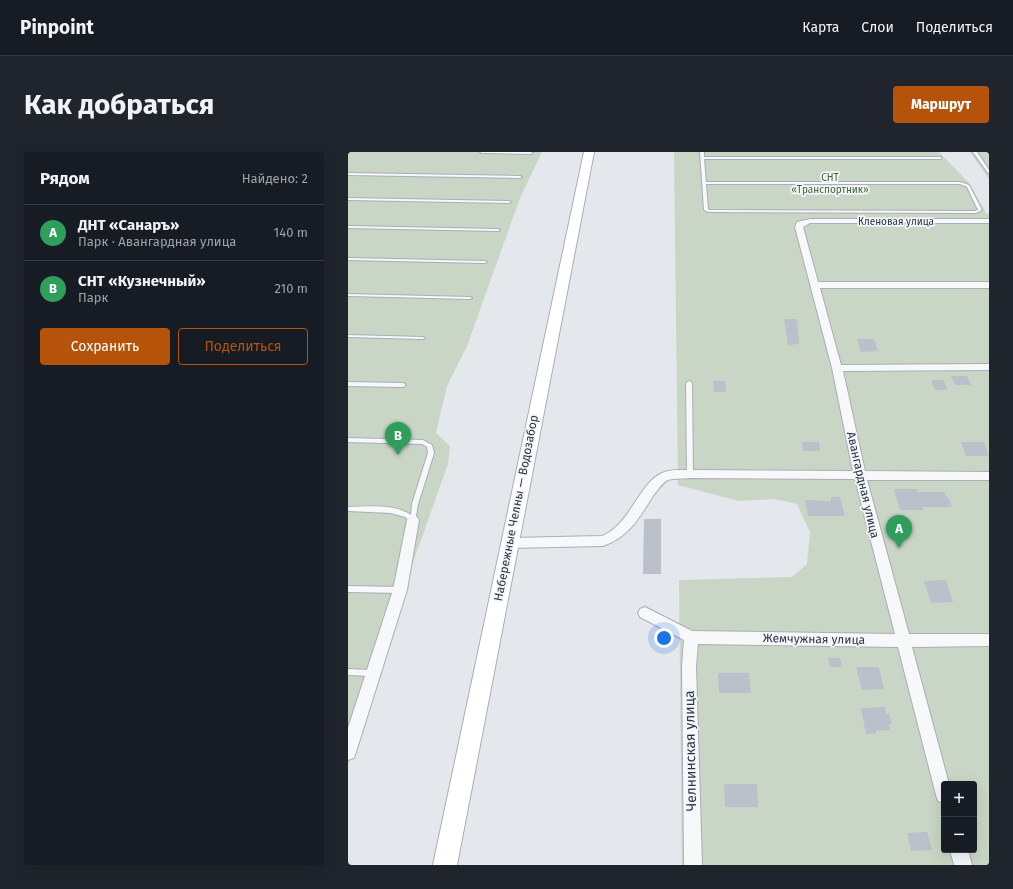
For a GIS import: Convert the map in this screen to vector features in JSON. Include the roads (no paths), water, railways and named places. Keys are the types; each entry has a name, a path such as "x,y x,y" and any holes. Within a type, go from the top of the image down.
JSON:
{"main road":[{"name":"Набережные Челны — Водозабор","path":"445,865 589,152"}],"street":[{"name":"Кленовая улица","path":"804,222 988,222"},
{"name":"Авангардная улица","path":"804,222 800,224 799,227 837,368 860,475 941,784"},
{"path":"815,285 989,285"},
{"path":"837,368 989,367"},
{"path":"509,543 603,541 613,537 628,523 655,484 664,476 690,474 989,476"},
{"path":"348,752 400,590 413,520"},
{"name":"Жемчужная улица","path":"646,614 691,636 903,641 989,640"},
{"name":"Челнинская улица","path":"691,636 689,666 693,865"},
{"path":"960,853 963,865"}],"lane":[{"path":"482,152 531,153"},
{"path":"702,152 702,158 706,210 713,212 976,212 980,210 968,186 960,183 704,183"},
{"path":"975,152 989,172"},
{"path":"702,158 940,158"},
{"path":"348,174 520,177"},
{"path":"348,199 509,202"},
{"path":"348,227 498,230"},
{"path":"348,259 485,262"},
{"path":"348,295 470,298"},
{"path":"348,336 423,338"},
{"path":"689,383 690,474"},
{"path":"348,384 403,386"},
{"path":"348,440 422,442 430,446 431,453 415,504 413,520"},
{"path":"348,509 394,511 407,514 413,520"},
{"path":"348,589 400,590"},
{"path":"348,672 374,673"}],"place":[{"name":"СНТ «Кузнечный»","path":"398,455"},
{"name":"ДНТ «Санаръ»","path":"899,548"}],"park label":[{"name":"СНТ «Транспортник»","path":"830,182"}]}
